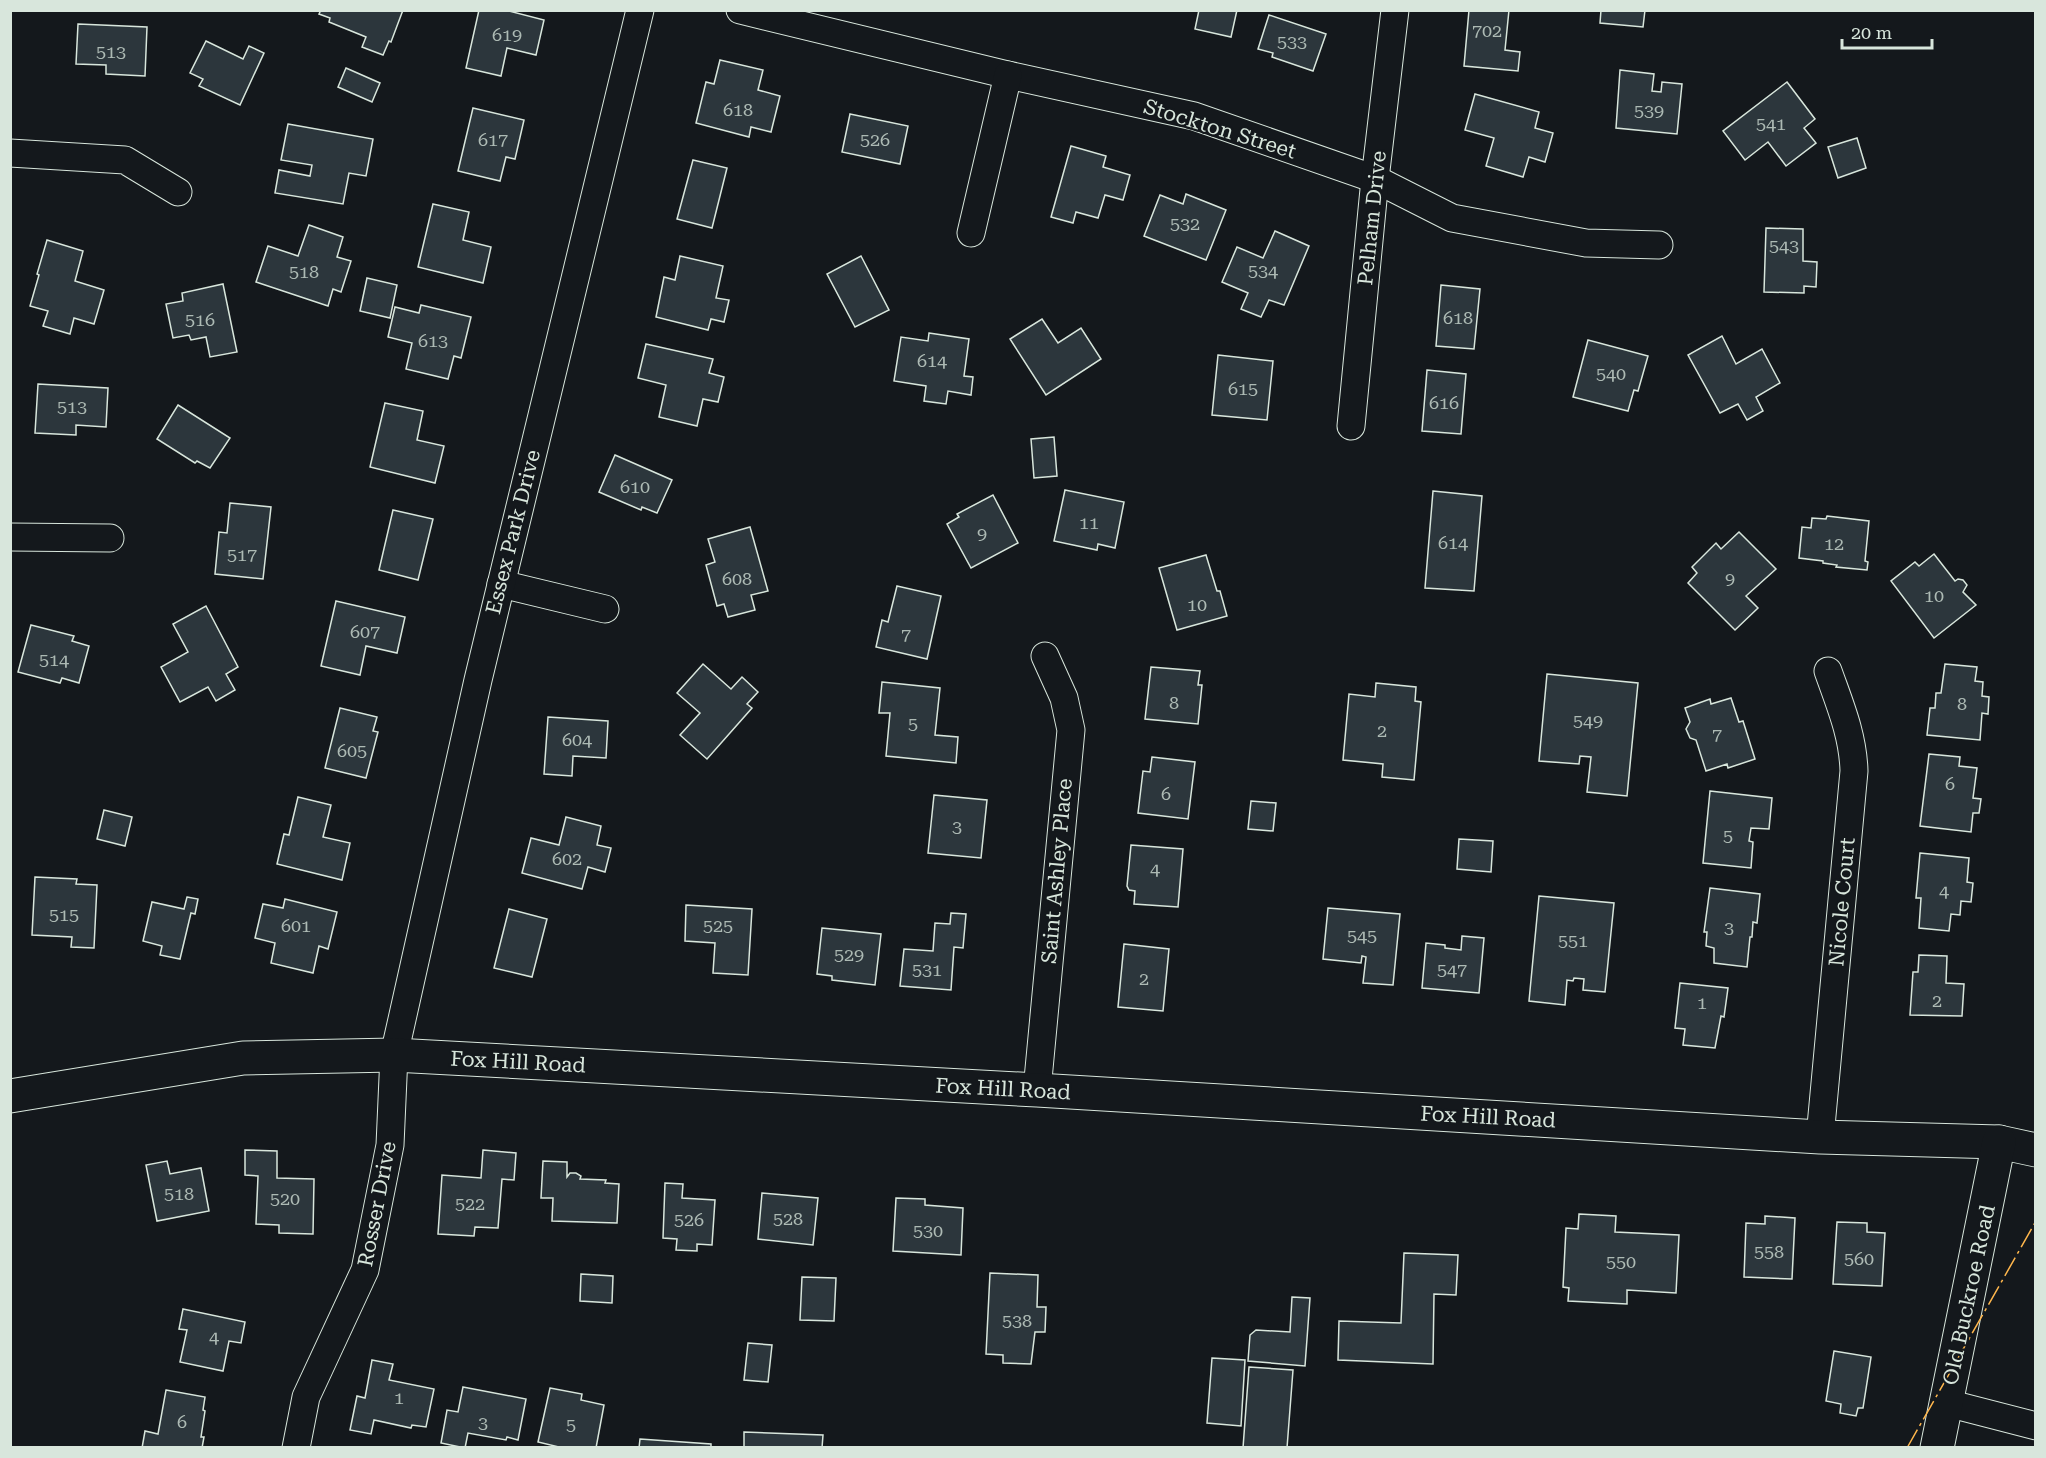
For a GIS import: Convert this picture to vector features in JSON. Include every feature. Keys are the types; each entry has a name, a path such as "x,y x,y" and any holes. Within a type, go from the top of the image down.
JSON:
{"main road":[{"name":"Fox Hill Road","path":"10,1096 243,1058 394,1055 1037,1090 1820,1137 1999,1142"},
{"path":"1999,1142 2036,1126"},
{"path":"1999,1142 2036,1150"},
{"name":"Old Buckroe Road","path":"1937,1448 1999,1142"}],"street":[{"name":"Essex Park Drive","path":"394,1055 501,584 640,10"},
{"name":"Stockton Street","path":"740,10 1008,75 1194,116 1375,179 1452,218 1586,243 1659,245"},
{"name":"Pelham Drive","path":"1351,426 1375,179 1395,10"},
{"path":"971,233 1008,75"},
{"path":"10,153 124,160 178,192"},
{"path":"10,537 110,538"},
{"path":"501,584 605,609"},
{"name":"Saint Ashley Place","path":"1037,1090 1071,730 1064,698 1045,656"},
{"name":"Nicole Court","path":"1820,1137 1854,771 1849,730 1828,671"},
{"name":"Rosser Drive","path":"296,1448 306,1397 365,1270 390,1145 394,1055"},
{"path":"1947,1403 2036,1426"}],"building":[{"path":"321,10 403,10 391,42 389,41 383,55 362,47 366,37 329,22 330,18 319,14"},
{"path":"479,10 505,10 544,20 536,55 507,48 501,76 466,68"},
{"path":"1199,10 1237,10 1231,37 1195,29"},
{"path":"1469,10 1509,10 1505,50 1520,52 1518,71 1464,66"},
{"path":"1601,10 1645,10 1643,27 1600,23"},
{"path":"1269,15 1326,34 1313,71 1272,57 1273,53 1258,49"},
{"path":"78,24 147,27 145,76 106,74 106,65 76,64"},
{"path":"206,41 243,59 249,46 264,53 240,105 199,86 203,79 190,73"},
{"path":"720,60 763,70 758,90 780,96 771,132 751,127 749,137 696,123 706,82 714,84"},
{"path":"346,68 380,83 372,102 338,87"},
{"path":"1620,70 1654,74 1652,91 1661,92 1662,82 1682,84 1677,134 1616,128"},
{"path":"1787,82 1815,119 1804,128 1816,143 1786,166 1768,142 1745,160 1723,131"},
{"path":"1475,94 1539,112 1535,128 1553,133 1545,162 1529,157 1523,177 1486,166 1494,138 1465,130"},
{"path":"473,108 524,120 515,159 506,157 500,181 458,171"},
{"path":"850,114 908,126 900,164 842,152"},
{"path":"288,124 373,139 366,176 349,173 343,204 275,193 279,170 310,176 312,165 281,160"},
{"path":"1857,138 1866,168 1838,178 1828,147"},
{"path":"1071,146 1106,156 1103,167 1130,175 1123,200 1105,195 1098,218 1076,212 1073,223 1051,217"},
{"path":"693,160 727,168 712,228 677,219"},
{"path":"1186,194 1226,210 1206,260 1144,236 1160,195 1183,204"},
{"path":"433,204 469,212 463,240 491,247 483,283 418,267"},
{"path":"309,225 343,237 337,257 351,261 341,292 333,289 328,306 256,282 268,246 298,256"},
{"path":"1766,228 1803,229 1803,261 1817,262 1816,287 1804,286 1804,293 1764,292"},
{"path":"1275,231 1309,246 1284,305 1269,300 1261,317 1241,309 1248,293 1222,282 1237,247 1263,258"},
{"path":"47,240 83,251 75,281 104,290 94,324 74,318 70,334 43,326 48,311 30,306"},
{"path":"680,256 723,266 716,298 729,300 724,322 711,319 708,330 656,317 664,277 675,280"},
{"path":"861,256 889,310 855,327 827,274"},
{"path":"367,278 397,285 390,318 360,311"},
{"path":"223,284 237,352 210,357 206,337 191,340 189,335 173,338 166,304 183,301 182,293"},
{"path":"1441,285 1480,289 1474,349 1436,346"},
{"path":"421,305 471,317 461,358 454,356 448,379 406,369 412,343 388,337 395,307 419,313"},
{"path":"1042,319 1058,343 1081,328 1101,359 1046,395 1010,339"},
{"path":"929,333 969,339 964,376 973,377 971,395 948,391 946,404 924,401 926,386 894,381 901,337 928,341"},
{"path":"1722,336 1736,364 1762,349 1780,383 1756,397 1763,411 1747,420 1738,404 1720,413 1688,355"},
{"path":"1588,340 1648,356 1638,391 1634,390 1628,411 1573,397"},
{"path":"646,344 713,359 709,373 724,377 718,402 703,399 697,426 659,417 666,385 638,378"},
{"path":"1218,355 1273,361 1267,420 1212,415"},
{"path":"1427,370 1466,374 1461,434 1422,431"},
{"path":"38,384 108,388 106,427 76,425 76,435 35,433"},
{"path":"385,403 423,411 417,440 444,446 435,483 370,467"},
{"path":"178,405 230,438 210,468 197,461 195,463 157,439"},
{"path":"1054,437 1057,476 1034,478 1031,439"},
{"path":"615,455 672,480 657,513 642,507 641,510 599,492"},
{"path":"1065,490 1124,502 1115,548 1098,544 1097,550 1054,541"},
{"path":"1433,491 1482,496 1474,591 1425,588"},
{"path":"993,495 1018,543 971,568 947,524 959,517 957,514"},
{"path":"230,503 271,507 263,579 215,574 219,532 227,533"},
{"path":"393,510 433,519 418,580 379,570"},
{"path":"1827,516 1869,521 1865,561 1868,562 1867,570 1836,567 1837,565 1823,563 1823,561 1799,558 1802,527 1811,528 1812,518 1826,519"},
{"path":"750,527 768,591 751,595 755,610 728,617 724,604 717,606 706,565 715,562 708,539"},
{"path":"1739,532 1776,569 1746,596 1758,608 1735,630 1688,583 1697,573 1692,567 1716,543 1721,549"},
{"path":"1934,554 1955,581 1963,580 1967,585 1963,592 1976,605 1934,638 1891,581 1915,562 1919,566"},
{"path":"1206,555 1227,616 1177,630 1159,568"},
{"path":"897,586 941,596 927,659 876,647 882,620 888,622"},
{"path":"336,601 405,617 397,653 366,646 360,675 321,666"},
{"path":"206,606 238,667 226,674 235,690 216,701 208,687 180,702 161,667 188,652 173,624"},
{"path":"31,625 74,636 72,641 89,646 79,683 62,678 60,683 18,672"},
{"path":"703,664 731,689 742,677 758,692 747,704 752,708 707,759 680,735 700,713 677,693"},
{"path":"1945,664 1977,667 1975,681 1983,682 1982,696 1989,697 1988,714 1982,713 1980,740 1927,735 1930,708 1935,708 1936,693 1941,693"},
{"path":"1151,667 1200,671 1198,685 1202,685 1198,724 1145,719"},
{"path":"1547,674 1638,683 1627,796 1587,792 1591,757 1580,756 1579,764 1539,761"},
{"path":"882,682 940,688 935,735 958,737 956,763 886,756 890,713 879,713"},
{"path":"1376,683 1416,687 1415,701 1421,702 1414,780 1382,777 1383,764 1343,760 1349,694 1375,697"},
{"path":"1731,698 1739,722 1743,721 1755,759 1728,768 1727,764 1706,771 1696,740 1690,738 1686,729 1690,722 1685,708 1710,699 1711,704"},
{"path":"340,708 377,717 373,731 378,732 366,778 325,768"},
{"path":"548,717 608,721 606,758 573,756 572,776 544,774"},
{"path":"1929,754 1960,757 1959,766 1977,768 1973,798 1981,799 1979,813 1973,813 1971,832 1920,826"},
{"path":"1152,757 1195,762 1188,819 1138,813 1143,771 1150,772"},
{"path":"1710,791 1772,798 1769,829 1751,828 1749,841 1753,842 1751,868 1703,863"},
{"path":"934,795 987,800 981,858 928,853"},
{"path":"298,797 331,805 323,837 350,843 342,880 277,864 284,834 289,835"},
{"path":"1251,801 1276,803 1273,831 1248,829"},
{"path":"104,810 132,817 125,846 97,839"},
{"path":"566,817 601,826 597,845 611,848 605,872 588,867 582,889 522,873 531,838 559,845"},
{"path":"1459,839 1493,841 1491,872 1457,869"},
{"path":"1131,845 1183,849 1178,907 1134,904 1135,891 1129,890 1127,886"},
{"path":"1920,853 1969,858 1967,882 1973,883 1971,902 1961,901 1960,915 1951,914 1949,931 1919,928 1921,898 1916,898"},
{"path":"35,877 77,879 76,884 97,885 94,948 71,947 72,937 32,935"},
{"path":"1710,888 1760,894 1757,923 1753,922 1752,937 1750,937 1747,967 1714,963 1714,948 1706,946 1707,932 1704,932"},
{"path":"1539,896 1614,903 1605,992 1583,990 1584,979 1574,978 1573,981 1567,980 1565,1005 1529,1001"},
{"path":"187,897 198,899 195,914 191,913 180,959 160,955 162,946 143,941 152,902 184,909"},
{"path":"285,899 337,912 328,949 319,946 313,973 271,963 275,943 255,938 263,904 283,908"},
{"path":"686,905 752,909 748,975 713,973 715,943 685,941"},
{"path":"1328,908 1400,914 1393,985 1363,983 1366,957 1362,956 1361,963 1323,959"},
{"path":"509,909 547,919 532,977 494,968"},
{"path":"951,913 966,914 963,948 954,947 951,990 900,986 904,949 933,951 935,923 950,924"},
{"path":"822,928 881,934 875,985 832,980 832,976 817,974"},
{"path":"1462,936 1484,938 1479,993 1422,988 1426,943 1461,950"},
{"path":"1124,944 1169,949 1163,1011 1118,1007"},
{"path":"1919,955 1947,956 1946,983 1964,984 1962,1016 1910,1015 1913,972 1918,972"},
{"path":"1680,983 1728,988 1724,1017 1721,1016 1715,1048 1683,1045 1685,1029 1675,1028"},
{"path":"245,1150 277,1151 277,1178 314,1179 313,1234 279,1233 279,1225 256,1224 258,1176 245,1175"},
{"path":"483,1150 516,1153 514,1180 502,1179 498,1228 475,1227 474,1236 438,1234 442,1175 481,1178"},
{"path":"167,1161 170,1174 201,1168 209,1211 157,1221 146,1165"},
{"path":"543,1161 567,1162 567,1177 570,1173 576,1173 581,1176 580,1179 606,1180 605,1183 619,1184 617,1223 552,1221 553,1198 541,1198"},
{"path":"665,1183 683,1184 682,1198 715,1200 712,1245 697,1244 697,1251 676,1250 677,1239 663,1238"},
{"path":"762,1193 818,1198 813,1245 758,1239"},
{"path":"896,1198 925,1199 925,1205 963,1208 961,1255 893,1251"},
{"path":"1579,1214 1616,1216 1615,1232 1679,1235 1676,1293 1627,1290 1627,1304 1568,1301 1569,1288 1563,1287 1566,1228 1578,1229"},
{"path":"1765,1216 1795,1218 1792,1279 1744,1277 1746,1223 1765,1224"},
{"path":"1837,1222 1867,1223 1867,1232 1885,1233 1882,1286 1833,1284"},
{"path":"1404,1253 1458,1255 1456,1295 1434,1294 1433,1364 1338,1360 1339,1321 1401,1323"},
{"path":"990,1273 1038,1275 1037,1307 1046,1307 1045,1332 1035,1332 1031,1364 1003,1363 1003,1355 986,1354"},
{"path":"581,1274 613,1276 612,1303 580,1301"},
{"path":"802,1277 836,1278 834,1321 800,1320"},
{"path":"1292,1297 1310,1298 1305,1366 1248,1361 1250,1335 1256,1330 1290,1332"},
{"path":"183,1309 245,1322 241,1343 229,1341 223,1371 180,1362 187,1330 179,1329"},
{"path":"748,1343 772,1345 768,1382 744,1380"},
{"path":"1834,1351 1871,1357 1863,1408 1858,1408 1856,1416 1840,1413 1841,1404 1826,1401"},
{"path":"1212,1358 1245,1360 1241,1426 1207,1423"},
{"path":"372,1360 393,1364 389,1380 434,1389 426,1427 412,1425 411,1428 374,1420 371,1434 350,1430 357,1396 365,1398"},
{"path":"1249,1367 1293,1370 1287,1448 1243,1448"},
{"path":"463,1387 526,1399 518,1440 468,1433 465,1448 441,1443 447,1410 458,1412"},
{"path":"550,1388 582,1394 581,1400 604,1405 596,1448 563,1448 538,1442"},
{"path":"166,1390 205,1397 202,1448 142,1448 145,1431 158,1434"},
{"path":"744,1432 823,1435 822,1448 744,1448"},
{"path":"640,1439 711,1444 711,1448 639,1448"}],"power":[{"path":"1907,1448 2036,1221"}]}
